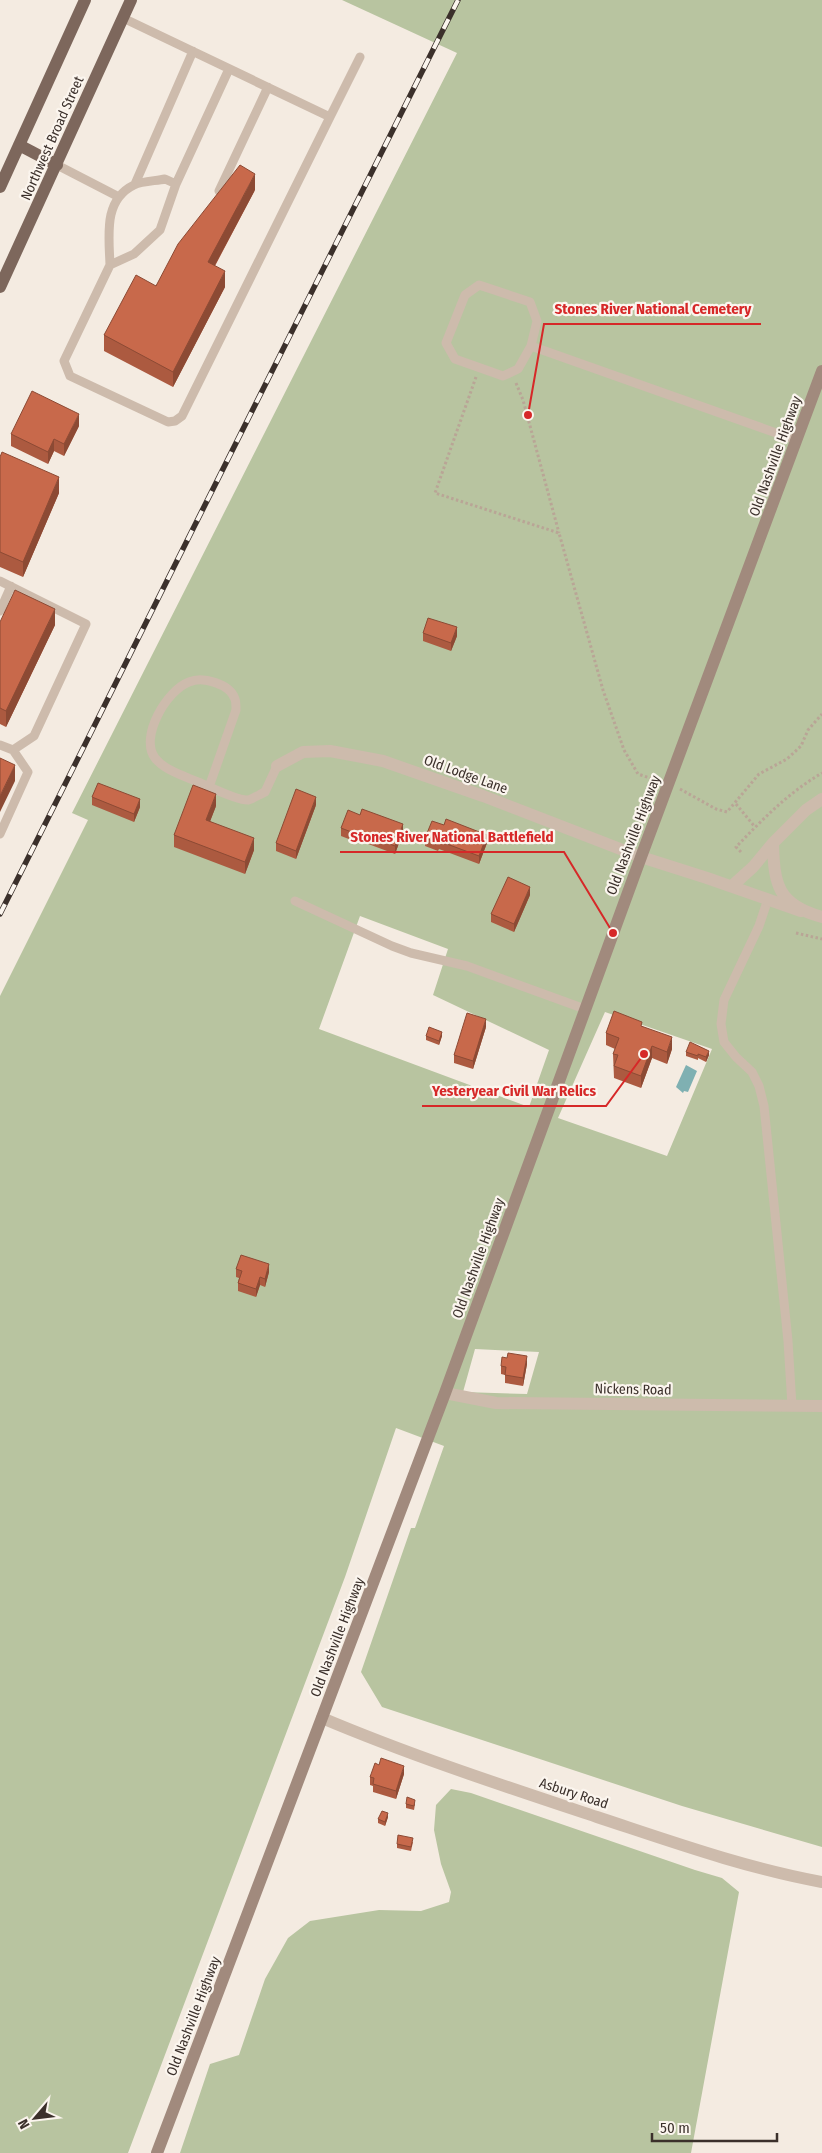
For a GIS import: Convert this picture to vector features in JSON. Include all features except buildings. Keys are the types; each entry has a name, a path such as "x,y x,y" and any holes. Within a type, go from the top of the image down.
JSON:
{"main road":[{"name":"Northwest Broad Street","path":"0,188 85,0"},
{"name":"Northwest Broad Street","path":"0,287 131,0"},
{"path":"19,145 57,165"},
{"name":"Old Nashville Highway","path":"157,2153 445,1393 641,857 822,371"}],"street":[{"name":"Old Lodge Lane","path":"277,766 303,752 330,751 383,761 483,796 641,857 822,917"},
{"path":"732,886 753,867 773,843 806,810 822,799"},
{"path":"773,843 774,872 784,896 801,911"},
{"name":"Nickens Road","path":"445,1393 496,1403 822,1406"},
{"name":"Asbury Road","path":"322,1718 365,1736 480,1778 675,1842 773,1871 822,1882"}],"lane":[{"path":"123,18 330,117"},
{"path":"193,51 135,184 119,197 108,221 110,264 64,361 70,376 168,422 175,421 182,416 360,56"},
{"path":"110,264 134,254 160,230 176,184 229,69"},
{"path":"219,191 268,88"},
{"path":"57,165 119,197"},
{"path":"135,184 165,179 176,184"},
{"path":"479,285 530,302 538,321 531,346 518,369 503,376 455,359 446,343 465,295 479,285"},
{"path":"531,346 796,440"},
{"path":"0,581 86,624 34,736 13,750"},
{"path":"0,611 11,586"},
{"path":"209,787 236,710 235,698 224,686 216,683 202,680 189,682 168,697 151,734 150,747 155,758 166,768 209,787 247,800 265,792 277,766"},
{"path":"0,745 13,750 28,772 0,834"},
{"path":"768,899 759,926 724,1000 721,1024 724,1042 752,1072 759,1086 764,1106 781,1293 788,1341 792,1406"},
{"path":"295,901 392,946 412,953 467,966 585,1010"}],"path":[{"path":"480,368 435,494 559,533"},
{"path":"512,372 523,400 603,690 624,750 638,774 684,790 716,809 727,812 736,804 759,774 787,759 801,746 808,730 822,714"},
{"path":"740,852 736,847 773,808 798,788 822,773"},
{"path":"736,804 755,827"},
{"path":"796,932 822,939"}],"green space":[{"path":"342,0 822,0 822,1847 682,1806 382,1707 361,1672 411,1528 415,1528 444,1446 396,1428 345,1577 128,2153 0,2153 0,996 88,820 72,813 457,53","holes":["360,916 448,949 433,995 549,1050 529,1107 319,1029","605,1012 712,1049 667,1156 558,1118","475,1349 539,1352 527,1394 463,1392"]},
{"path":"451,1789 471,1793 722,1878 739,1892 691,2153 180,2153 210,2064 239,2055 265,1979 288,1938 310,1921 379,1910 421,1911 449,1902 451,1892 441,1864 434,1830 436,1805"}],"water":[{"path":"686,1065 697,1071 688,1092 684,1091 683,1093 676,1087"}],"railway":[{"path":"0,914 458,0"}],"place":[{"name":"Stones River National Cemetery","path":"528,415"},
{"name":"Stones River National Battlefield","path":"613,933"},
{"name":"Yesteryear Civil War Relics","path":"644,1054"}]}
